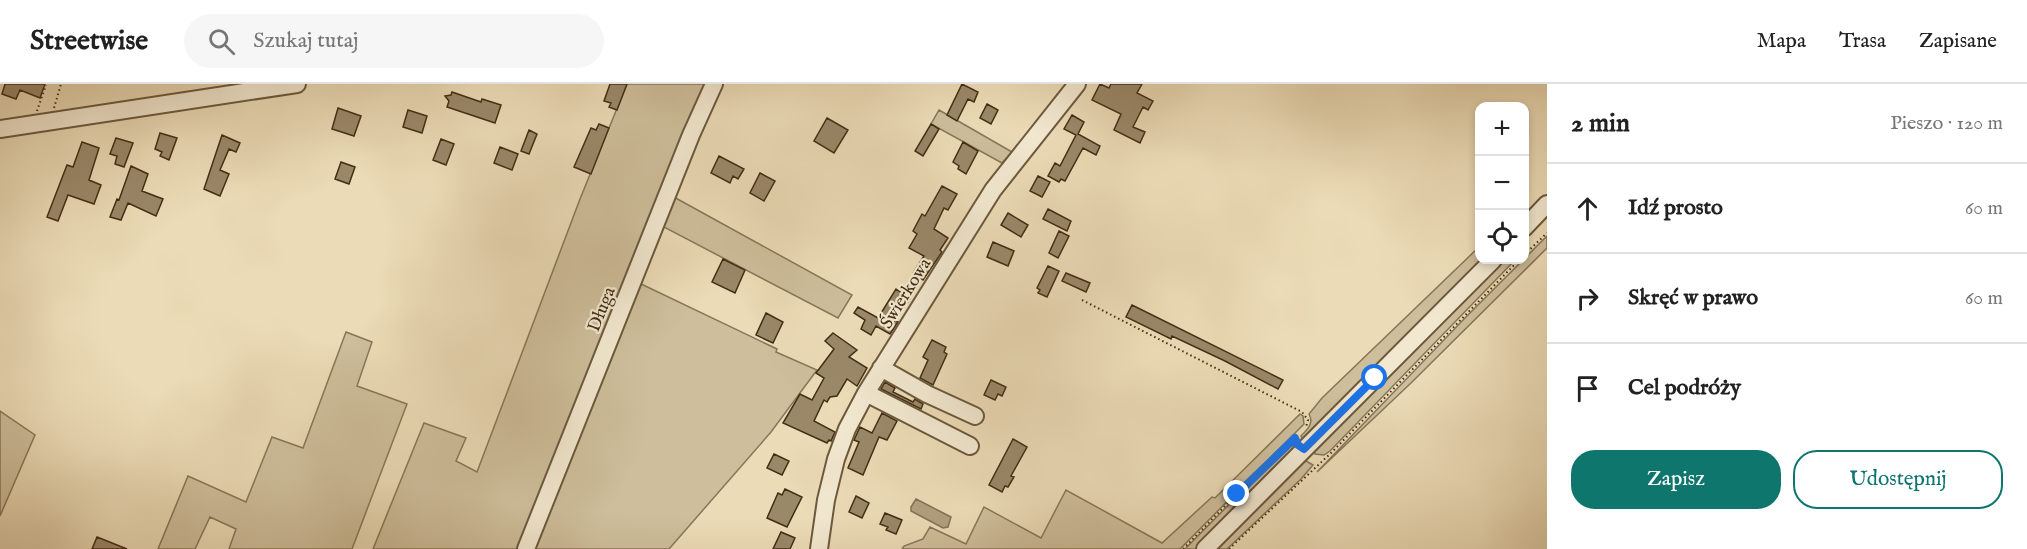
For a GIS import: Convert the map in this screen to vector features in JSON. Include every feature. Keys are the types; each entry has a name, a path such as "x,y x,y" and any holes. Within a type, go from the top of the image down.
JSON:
{"street":[{"path":"0,129 297,84"},
{"name":"Długa","path":"526,549 691,135 714,84"},
{"name":"Świerkowa","path":"819,549 826,500 836,459 847,429 866,393 993,190 1077,84"},
{"path":"1529,223 1547,204"},
{"path":"1205,549 1299,440 1489,264"},
{"path":"881,368 927,394 975,416"},
{"path":"866,393 970,446"}],"path":[{"path":"54,120 55,100 61,84"},
{"path":"32,123 46,85"},
{"path":"1529,250 1547,233"},
{"path":"1229,549 1331,453 1516,264"},
{"path":"1082,300 1302,412 1308,420 1306,427"},
{"path":"1183,549 1269,461 1299,440"}],"shaded area":[{"path":"627,84 710,84 521,549 373,549 424,423 466,438 456,461 477,472 580,199"},
{"path":"939,110 1012,152 1002,163 931,124"},
{"path":"672,196 852,295 838,318 660,225"},
{"path":"1547,236 1547,248 1411,383 1317,472 1519,264 1529,264 1529,254"},
{"path":"1475,251 1475,264 1479,264 1303,440 1301,436 1311,423 1309,414 1322,398"},
{"path":"1498,264 1511,264 1330,451 1324,455 1315,454 1314,449"},
{"path":"637,282 777,349 776,352 817,370 771,432 669,549 530,549"},
{"path":"346,332 372,342 357,386 407,404 352,549 229,549 236,529 210,517 195,549 158,549 188,476 246,502 272,437 303,448"},
{"path":"0,411 35,435 0,516"},
{"path":"1300,414 1303,416 1304,424 1180,549 902,549 904,546 923,539 930,527 966,544 984,507 1041,538 1066,490 1162,543 1212,497 1215,498"},
{"path":"1294,445 1294,449 1197,549 1185,549 1284,449"},
{"path":"1306,461 1313,465 1301,479 1227,549 1214,549 1302,462"},
{"path":"916,499 951,517 948,527 943,528 911,511"}],"building":[{"path":"5,84 45,84 40,98 20,90 16,99 2,94"},
{"path":"610,84 627,84 617,110 609,107 611,103 604,101"},
{"path":"962,84 978,92 974,102 968,99 957,121 947,115"},
{"path":"1100,84 1109,88 1111,84 1142,84 1137,93 1153,101 1148,110 1143,107 1133,127 1145,132 1140,143 1114,130 1121,114 1092,100"},
{"path":"452,92 481,102 482,99 501,105 495,123 447,107 449,101 445,96 451,95"},
{"path":"987,104 998,110 991,124 980,118"},
{"path":"338,108 361,116 354,136 332,129"},
{"path":"408,110 427,116 422,133 403,127"},
{"path":"1072,115 1084,122 1078,134 1100,146 1096,155 1083,148 1065,181 1061,179 1059,182 1048,176 1055,163 1060,166 1076,135 1064,129"},
{"path":"827,118 848,130 834,153 814,141"},
{"path":"599,124 609,128 591,174 574,167 591,128 596,130"},
{"path":"931,124 939,129 923,156 915,151"},
{"path":"529,130 537,134 529,154 521,151"},
{"path":"160,133 177,138 169,160 160,156 162,152 155,149"},
{"path":"222,135 240,143 236,152 229,149 220,170 229,174 220,196 204,189"},
{"path":"116,138 133,143 124,167 115,164 117,156 110,154"},
{"path":"441,139 454,144 446,165 433,160"},
{"path":"82,142 99,148 89,180 101,185 94,204 68,195 58,221 47,217 67,165 73,167"},
{"path":"963,142 978,151 966,174 953,162"},
{"path":"500,147 518,154 512,170 494,163"},
{"path":"719,156 744,169 738,179 733,176 730,183 711,173"},
{"path":"341,162 355,167 349,184 335,179"},
{"path":"131,166 148,174 142,191 163,199 156,216 128,203 121,220 110,217 117,199 119,200"},
{"path":"760,173 775,181 764,201 750,193"},
{"path":"1038,176 1050,182 1042,197 1030,191"},
{"path":"942,186 957,194 948,210 944,208 934,229 948,238 940,250 942,252 923,280 913,273 924,256 909,248 917,234 913,231 922,214 925,216"},
{"path":"1048,209 1071,221 1067,231 1043,219"},
{"path":"1008,213 1028,225 1021,237 1001,225"},
{"path":"1059,231 1069,236 1058,258 1049,253"},
{"path":"993,242 1014,251 1008,266 987,257"},
{"path":"723,259 745,270 735,293 712,282"},
{"path":"1048,266 1059,271 1047,297 1038,293 1040,290 1037,288"},
{"path":"1066,273 1090,283 1086,292 1062,281"},
{"path":"896,289 910,299 894,321 898,322 890,334 876,326 871,335 861,329 865,320 854,313 858,307 878,318"},
{"path":"1132,305 1283,380 1278,389 1225,361 1172,336 1171,339 1126,317"},
{"path":"766,313 783,322 773,343 756,335"},
{"path":"833,333 857,350 849,357 867,368 857,386 847,379 837,396 830,397 827,402 824,400 814,421 835,432 831,441 827,443 783,423 800,394 812,400 824,378 816,373 834,349 825,341"},
{"path":"932,340 946,347 944,352 947,354 933,385 920,378 928,360 923,357"},
{"path":"991,380 1006,387 1002,396 998,394 995,400 984,395"},
{"path":"885,382 895,388 893,392 913,402 915,399 923,404 921,409 881,389"},
{"path":"882,413 897,421 887,440 879,437 863,475 848,468 859,442 854,440 860,427 872,433"},
{"path":"1013,439 1027,447 1011,476 1014,477 1002,492 989,485"},
{"path":"774,454 789,461 782,475 767,468"},
{"path":"785,489 802,497 787,527 767,518 778,493 782,495"},
{"path":"856,496 869,503 862,518 849,512"},
{"path":"885,513 902,520 896,534 886,530 888,527 880,524"},
{"path":"781,532 795,538 790,549 773,549"},
{"path":"97,537 127,549 92,549"}],"route":[{"path":"1237,494 1295,438 1298,445 1304,449 1375,378"}]}
